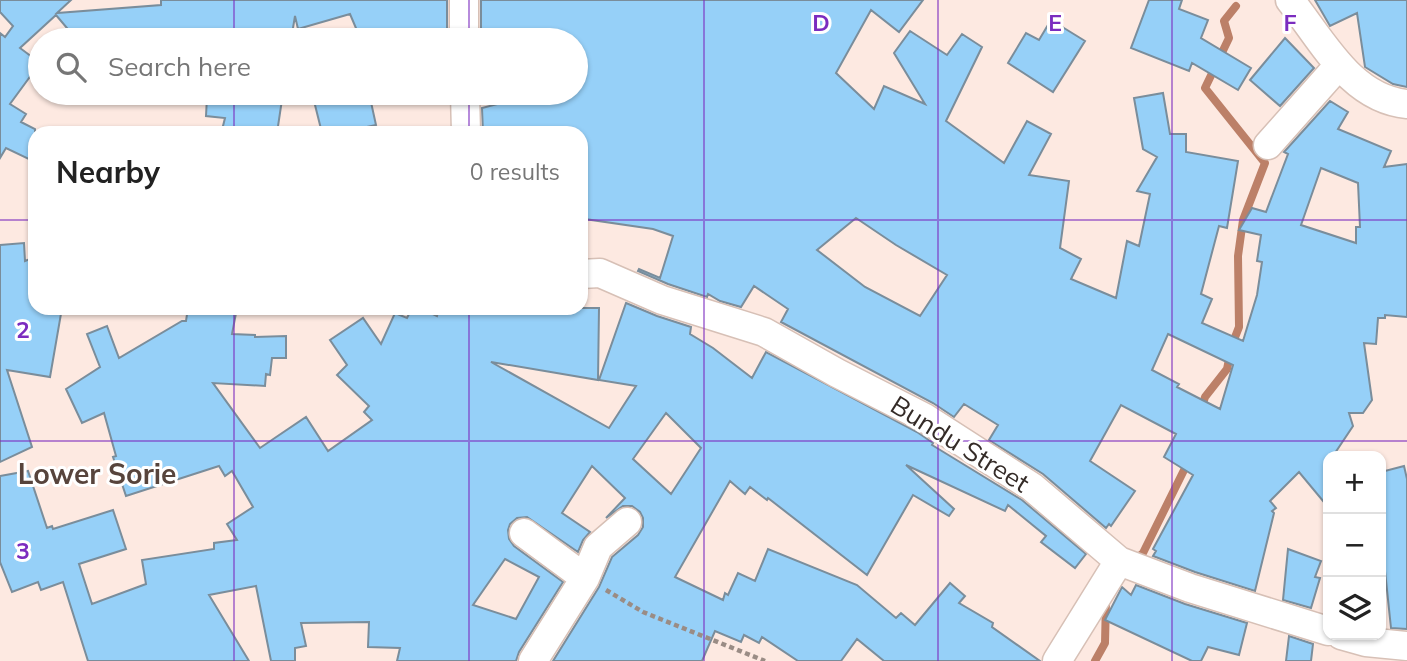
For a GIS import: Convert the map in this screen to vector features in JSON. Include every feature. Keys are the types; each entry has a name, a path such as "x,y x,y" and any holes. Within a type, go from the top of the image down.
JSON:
{"street":[{"path":"464,0 464,28"},
{"path":"1290,0 1339,65 1372,94 1393,103 1407,104"},
{"path":"1268,145 1339,65"},
{"path":"465,105 466,126"},
{"name":"Bundu Street","path":"588,274 600,273 662,300 764,332 925,418 1032,487 1119,561 1228,601 1323,630"},
{"path":"533,661 585,578 598,547 626,522"},
{"path":"524,533 585,578"},
{"path":"1057,661 1119,561"},
{"path":"1359,640 1407,646"}],"path":[{"path":"585,578 643,612 765,661"}],"building":[{"path":"0,0 71,0 57,13 161,5 161,0 447,0 447,28 356,28 350,14 301,28 298,28 295,16 293,28 67,28 56,15 42,28 28,28 28,41 20,48 28,54 28,79 10,104 26,114 21,122 29,126 28,159 6,148 0,158 0,33 5,37 13,26 0,12"},
{"path":"481,0 923,0 899,32 871,10 836,73 874,109 884,86 925,104 894,53 910,31 947,55 962,34 982,47 946,121 1004,163 1027,121 1051,134 1029,175 1069,181 1060,248 1081,259 1071,279 1116,298 1127,241 1139,246 1150,194 1137,191 1157,157 1143,149 1134,98 1163,93 1170,134 1186,134 1186,152 1238,161 1227,228 1219,226 1201,294 1212,299 1202,323 1243,341 1257,295 1262,262 1257,261 1261,235 1239,230 1252,208 1266,212 1288,154 1284,152 1330,101 1348,112 1338,129 1391,151 1384,167 1407,164 1407,317 1385,315 1385,318 1378,318 1376,344 1364,343 1372,400 1363,413 1349,413 1353,426 1336,451 1323,451 1323,501 1299,472 1270,501 1276,508 1272,511 1274,513 1255,591 1153,556 1156,551 1153,549 1193,475 1164,457 1176,434 1121,405 1090,461 1135,491 1111,526 1109,524 1106,528 1043,474 989,440 998,425 964,404 954,417 933,403 781,322 788,309 754,286 741,307 720,301 708,294 707,297 668,284 638,271 639,269 660,278 673,236 653,229 588,219 588,126 483,126 482,108 494,105 588,105 588,28 481,28","holes":["1321,168 1358,183 1360,227 1356,227 1356,243 1301,225","856,218 947,275 920,316 865,287 817,250","1168,334 1233,365 1220,409 1177,387 1179,384 1152,370"]},
{"path":"1149,0 1182,0 1179,9 1208,20 1201,38 1251,68 1238,90 1192,63 1189,71 1131,48"},
{"path":"1315,0 1407,0 1407,87 1393,84 1365,67 1357,13 1330,26"},
{"path":"1051,20 1085,41 1053,92 1008,63 1026,33 1039,40"},
{"path":"1285,38 1314,68 1280,106 1250,80"},
{"path":"207,105 281,105 278,126 223,126 225,118 206,116"},
{"path":"315,105 372,105 376,125 371,126 320,126"},
{"path":"24,243 25,261 28,260 28,315 61,315 50,377 7,370 32,447 0,462 0,245"},
{"path":"626,303 691,327 690,334 752,378 766,352 917,432 933,443 932,445 1022,500 1086,554 1075,568 1041,542 1046,536 1008,505 1005,511 906,465 954,509 949,516 913,495 867,575 768,498 767,500 750,487 745,494 730,481 675,577 723,600 738,573 755,581 768,549 857,585 896,618 901,613 915,625 950,583 965,596 959,603 993,623 992,627 1040,661 884,661 857,639 841,661 798,661 762,637 759,643 744,635 741,642 715,631 702,661 553,661 599,587 612,557 638,535 643,527 640,512 632,506 623,506 606,518 625,498 592,466 562,513 590,532 578,552 527,517 517,518 510,524 509,539 514,546 563,582 516,661 397,661 400,648 368,647 369,622 301,623 306,646 295,648 295,661 271,661 256,586 209,595 249,661 88,661 63,582 41,590 38,582 12,592 0,562 0,476 28,471 47,528 52,526 53,529 113,510 126,549 79,564 92,604 146,584 142,560 214,549 214,543 237,540 227,524 253,507 232,471 225,476 219,466 126,496 113,457 116,456 104,413 82,423 66,389 100,367 87,334 107,326 119,358 186,321 187,315 236,315 232,334 255,337 286,336 286,358 272,358 270,375 266,374 265,386 213,383 260,448 306,417 328,451 372,420 364,412 369,406 337,375 347,365 330,340 363,318 381,344 394,315 407,318 408,315 588,315 588,308 599,308 598,380 491,362 609,428 636,386 599,380","holes":["666,413 701,448 671,494 633,459","505,559 539,577 516,619 473,605"]},
{"path":"1404,466 1407,479 1407,629 1391,628 1386,580 1386,471"},
{"path":"1288,549 1321,561 1315,577 1320,578 1311,608 1283,600"},
{"path":"1136,585 1185,604 1247,623 1239,655 1208,647 1201,661 1192,661 1105,620 1122,587 1131,595"},
{"path":"1289,636 1313,644 1311,661 1286,661"}],"waterway":[{"path":"1201,411 1205,397 1227,369 1239,327 1238,256 1243,220 1265,163 1205,88 1229,38 1224,21 1236,6"},
{"path":"1133,561 1143,553 1189,460"},
{"path":"1095,661 1105,643 1106,600"}],"district":[{"name":"Lower Sorie","path":"97,474"}]}
